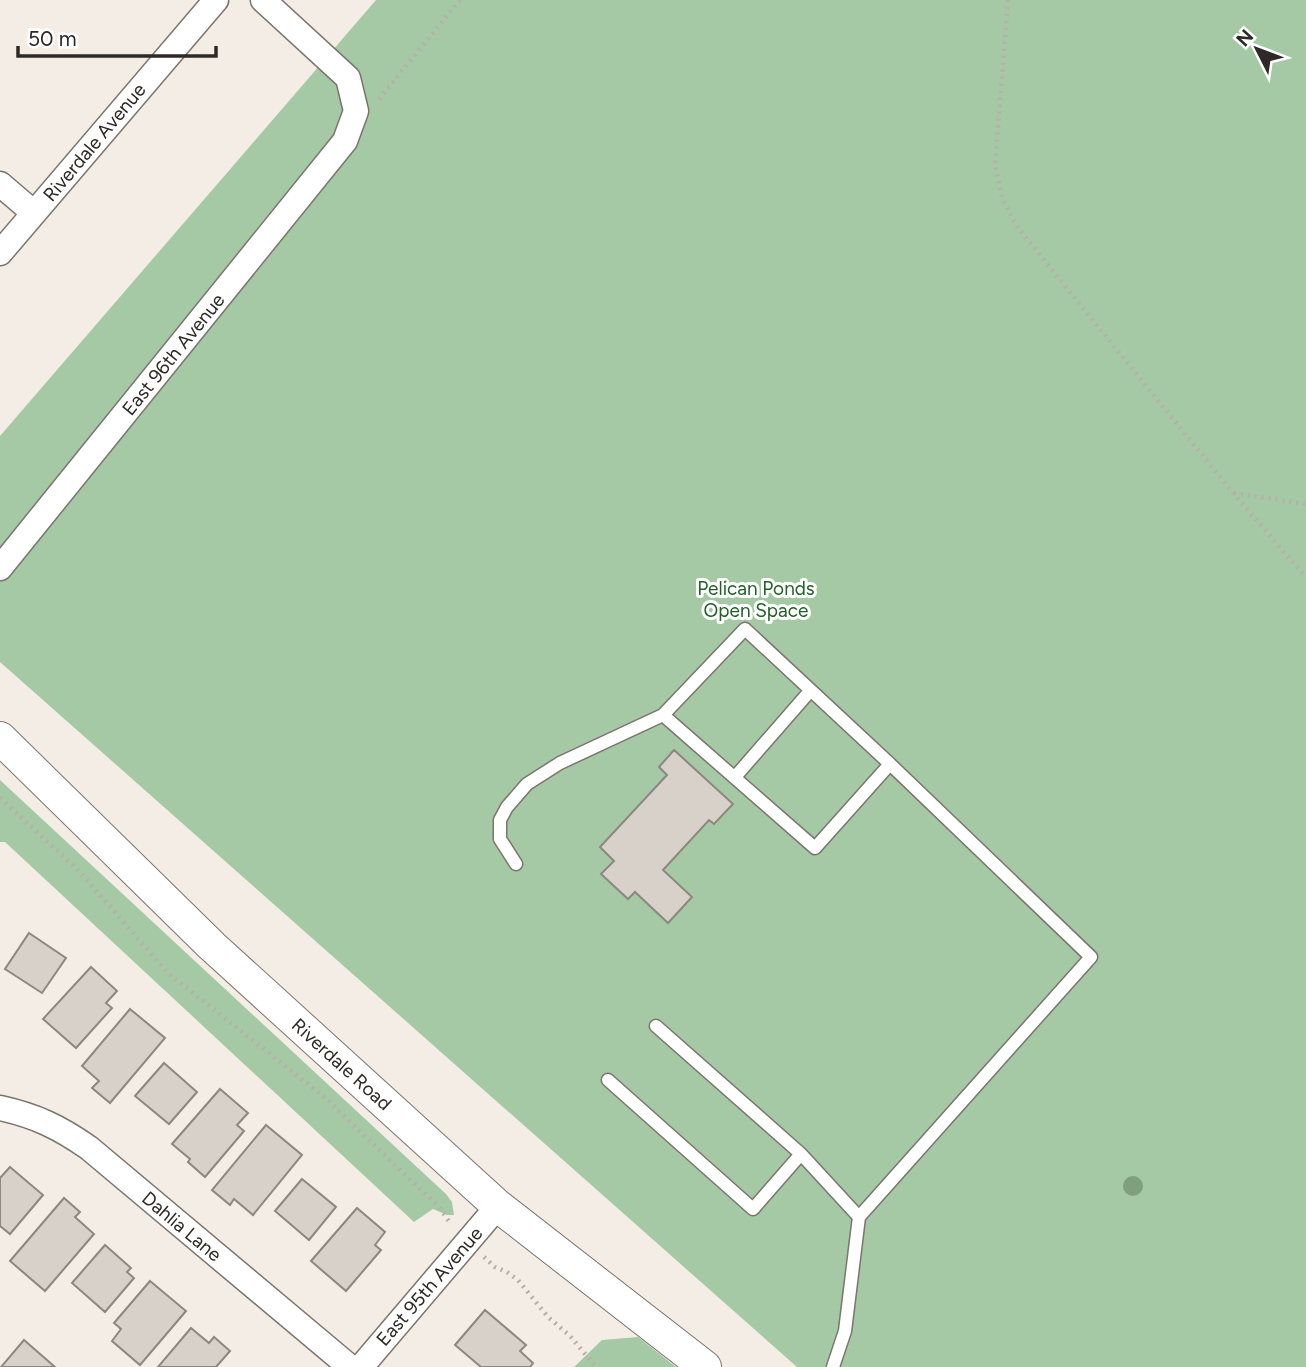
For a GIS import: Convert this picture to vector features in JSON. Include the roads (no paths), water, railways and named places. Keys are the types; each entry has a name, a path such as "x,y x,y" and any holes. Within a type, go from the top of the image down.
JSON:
{"street":[{"name":"Riverdale Avenue","path":"0,253 216,0"},
{"name":"East 96th Avenue","path":"0,568 345,141 356,111 348,78 263,0"},
{"path":"0,184 34,213"},
{"name":"Riverdale Road","path":"0,738 212,946 498,1206 705,1367"},
{"name":"Dahlia Lane","path":"0,1108 30,1115 60,1128 89,1148 350,1367"},
{"name":"East 95th Avenue","path":"361,1367 498,1206"}],"lane":[{"path":"516,864 500,839 500,820 507,807 527,784 560,763 663,715 745,629 1091,957 859,1217 845,1331 833,1367"},
{"path":"735,777 810,691"},
{"path":"663,715 815,848 890,764"},
{"path":"656,1026 802,1154 859,1217"},
{"path":"608,1080 753,1209 802,1154"}],"park label":[{"name":"Pelican Ponds Open Space","path":"756,599"}]}
